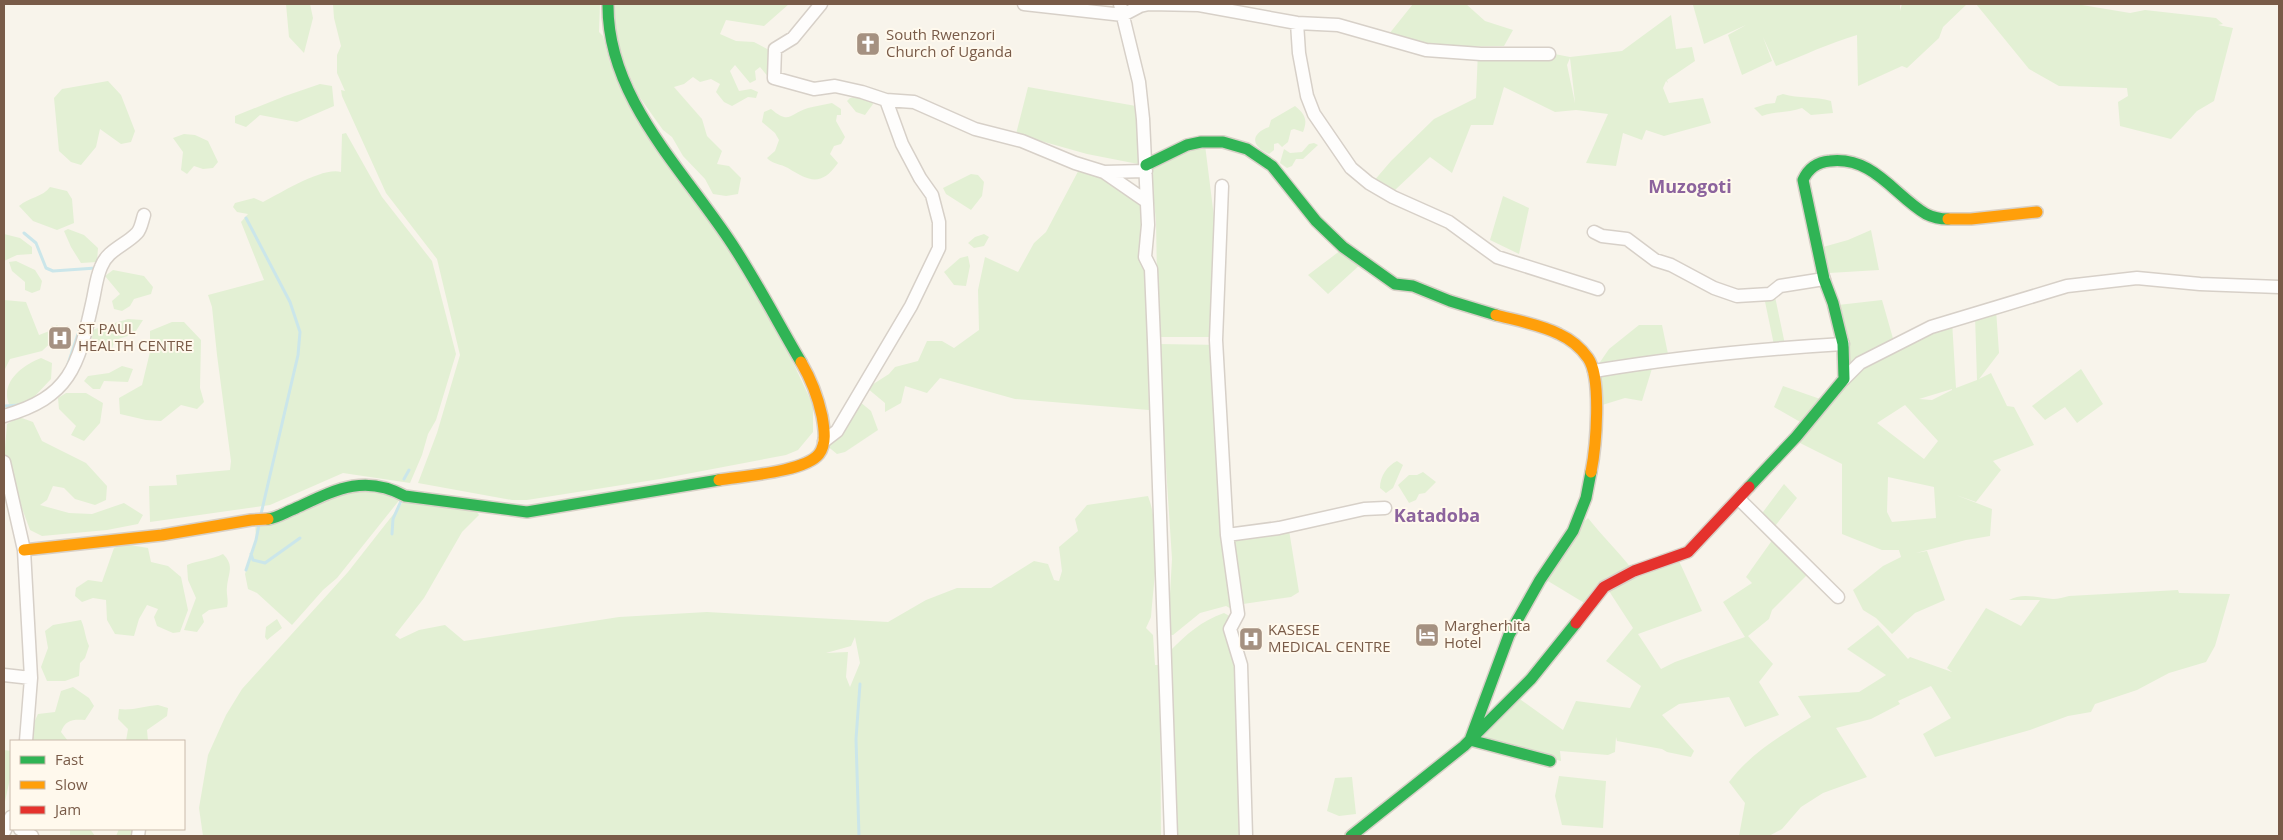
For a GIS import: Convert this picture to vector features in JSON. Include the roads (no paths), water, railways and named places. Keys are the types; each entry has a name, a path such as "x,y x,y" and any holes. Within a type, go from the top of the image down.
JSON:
{"street":[{"path":"24,550 162,535 251,520 271,519 338,489 354,485 371,485 394,490 405,496 527,512 794,467 817,456 821,451 824,441 820,408 806,370 732,244 635,106 622,81 608,31 608,4"},
{"path":"821,4 793,38 784,46 776,49 774,58 776,72 774,78 814,89 835,86 886,100 914,102 975,130 1022,141 1104,172 1146,201"},
{"path":"1024,4 1122,9 1149,4 1221,5 1297,23 1338,25 1426,50 1549,54"},
{"path":"1122,9 1139,82 1146,168 1148,226 1145,258 1150,269 1154,332 1171,836"},
{"path":"1297,23 1298,53 1307,96 1314,114 1351,168 1369,183 1393,197 1449,222 1497,257 1598,289"},
{"path":"824,441 835,434 842,423 911,306 939,248 939,222 932,195 920,178 902,144 886,100"},
{"path":"1104,172 1146,168 1167,154 1194,143 1215,141 1247,149 1272,166 1316,221 1343,247 1395,284 1413,286 1450,301 1558,333 1580,348 1594,371 1597,400 1590,482 1582,510 1573,530 1540,580 1509,635 1481,706 1470,740"},
{"path":"1844,379 1844,349 1833,303 1824,279 1802,180 1812,167 1819,163 1842,160 1862,166 1887,182 1922,211 1934,218 1956,219 2037,212"},
{"path":"1222,186 1216,340 1227,536 1238,614 1230,629 1241,665 1246,836"},
{"path":"4,416 29,409 54,394 71,374 89,320 101,266 110,254 138,232 144,215"},
{"path":"1594,232 1602,236 1627,239 1655,260 1671,265 1714,288 1737,296 1770,294 1780,286 1824,279"},
{"path":"1351,836 1470,740 1531,679 1604,587 1634,571 1686,554 1796,437 1856,366 1874,355 1946,321 2068,286 2137,278 2200,284 2279,287"},
{"path":"1594,371 1649,361 1752,350 1844,349 1874,355"},
{"path":"4,462 24,550 31,678 26,740"},
{"path":"1739,499 1838,597"},
{"path":"1227,536 1364,510 1385,508"},
{"path":"4,675 31,678"},
{"path":"1470,740 1550,761"},
{"path":"21,830 32,836"}],"waterway":[{"path":"246,218 290,302 300,332 298,355 261,514"},
{"path":"24,233 36,243 46,268 53,271 96,268"},
{"path":"68,364 81,325"},
{"path":"5,406 19,405"},
{"path":"404,479 409,470"},
{"path":"392,534 393,519 401,501"},
{"path":"246,570 259,525"},
{"path":"251,554 253,560 265,563 300,538"},
{"path":"859,836 856,739 860,684"}],"place":[{"name":"South Rwenzori Church of Uganda","path":"868,44"},
{"name":"ST PAUL HEALTH CENTRE","path":"60,338"},
{"name":"Margherhita Hotel","path":"1427,635"},
{"name":"KASESE MEDICAL CENTRE","path":"1251,639"}],"district":[{"name":"Muzogoti","path":"1690,187"},
{"name":"Katadoba","path":"1437,516"}]}
